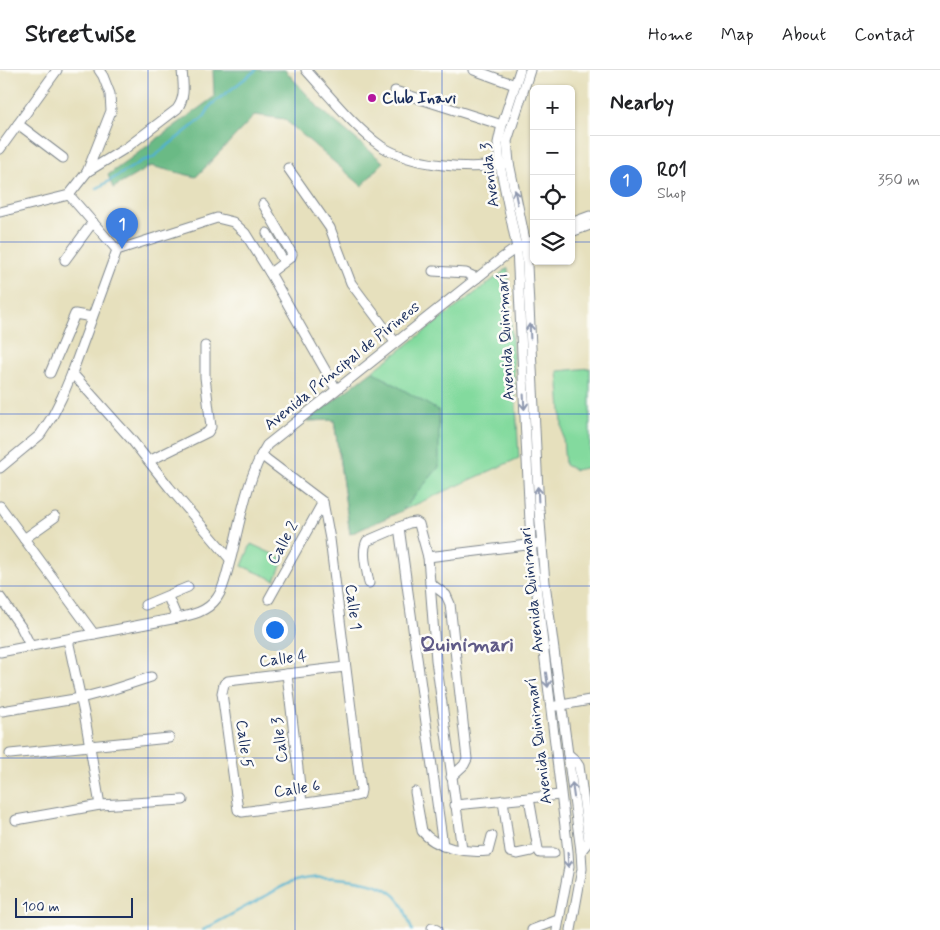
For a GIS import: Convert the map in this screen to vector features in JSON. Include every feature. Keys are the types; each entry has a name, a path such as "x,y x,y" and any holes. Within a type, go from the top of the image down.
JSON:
{"street":[{"path":"0,149 57,70"},
{"path":"0,212 69,195 86,172 111,111 110,94 99,70"},
{"path":"86,172 126,148 177,109 182,103 184,95 182,70"},
{"path":"306,70 358,126 382,146 408,158 445,165 468,168 505,164"},
{"path":"474,70 515,85"},
{"name":"Avenida 3","path":"520,70 498,143 528,244"},
{"name":"Avenida 3","path":"505,164 507,141 530,70"},
{"path":"395,91 502,125"},
{"path":"18,124 63,158"},
{"path":"288,168 330,228 351,282 395,342"},
{"path":"69,195 117,250"},
{"path":"263,204 292,254 270,273"},
{"path":"575,222 590,216"},
{"path":"117,250 217,218 233,222 244,233 270,273 336,390"},
{"path":"65,260 93,222"},
{"path":"575,231 590,225"},
{"path":"267,233 284,262"},
{"name":"Avenida Principal de Pirineos","path":"0,652 68,640 201,612 217,598 227,575 250,483 267,445 477,278 528,244"},
{"name":"Avenida Quinimari","path":"528,244 541,542 545,583 568,754 576,760 579,766 589,841 581,852 582,869 571,927"},
{"name":"Avenida Quinimarí","path":"528,244 531,544 569,867 557,930"},
{"path":"0,468 40,435 62,397 117,250"},
{"path":"432,271 466,272 477,278"},
{"path":"50,372 75,314 92,318"},
{"path":"149,461 208,432 211,427 205,377 205,346"},
{"path":"62,347 79,353"},
{"path":"72,373 149,461 230,560"},
{"path":"261,455 323,502"},
{"name":"Calle 2","path":"269,600 323,502"},
{"name":"Calle 1","path":"323,502 330,539 361,790 360,795"},
{"path":"0,506 94,634"},
{"path":"24,539 55,517"},
{"path":"369,583 364,553 364,546 367,541 409,522 419,524 428,557 436,660 454,805 462,850"},
{"path":"399,527 443,846"},
{"path":"428,557 541,542"},
{"path":"430,583 446,595 450,604 461,700 467,759 464,765 451,777"},
{"path":"145,606 188,587"},
{"path":"0,597 31,647"},
{"path":"168,597 177,618"},
{"path":"68,640 90,744 100,805"},
{"name":"Calle 4","path":"225,682 345,667"},
{"name":"Calle 3","path":"287,674 302,803"},
{"path":"2,711 81,698 150,677"},
{"name":"Calle 5","path":"225,682 222,693 238,810"},
{"path":"551,707 590,700"},
{"path":"10,754 90,744 169,738"},
{"path":"415,792 422,831 428,838 443,846 462,850 488,851 492,836"},
{"name":"Calle 6","path":"238,810 242,812 360,795"},
{"path":"454,805 560,795"},
{"path":"530,798 538,849 540,853 554,853"},
{"path":"16,820 100,805 183,800"},
{"path":"503,800 510,852 517,854 531,851"},
{"path":"532,930 558,920"}],"green space":[{"path":"213,70 285,70 319,108 383,162 362,186 284,119 255,115 196,177 151,166 113,188 108,175 214,97"},
{"path":"508,268 519,458 350,534 334,420 307,421"},
{"path":"590,368 590,467 575,470 565,465 558,371"},
{"path":"372,371 439,411 439,467 402,511 350,534 334,420 307,421"},
{"path":"251,544 284,559 275,580 242,566"}],"waterway":[{"path":"96,189 142,161 152,158 204,117 211,105 256,70"},
{"path":"203,930 281,887 295,881 317,878 359,881 384,888 392,893 402,905 412,930"}],"place":[{"name":"Club Inavi","path":"372,98"},
{"name":"R01","path":"122,249"}],"district":[{"name":"Quinimari","path":"467,645"}]}
